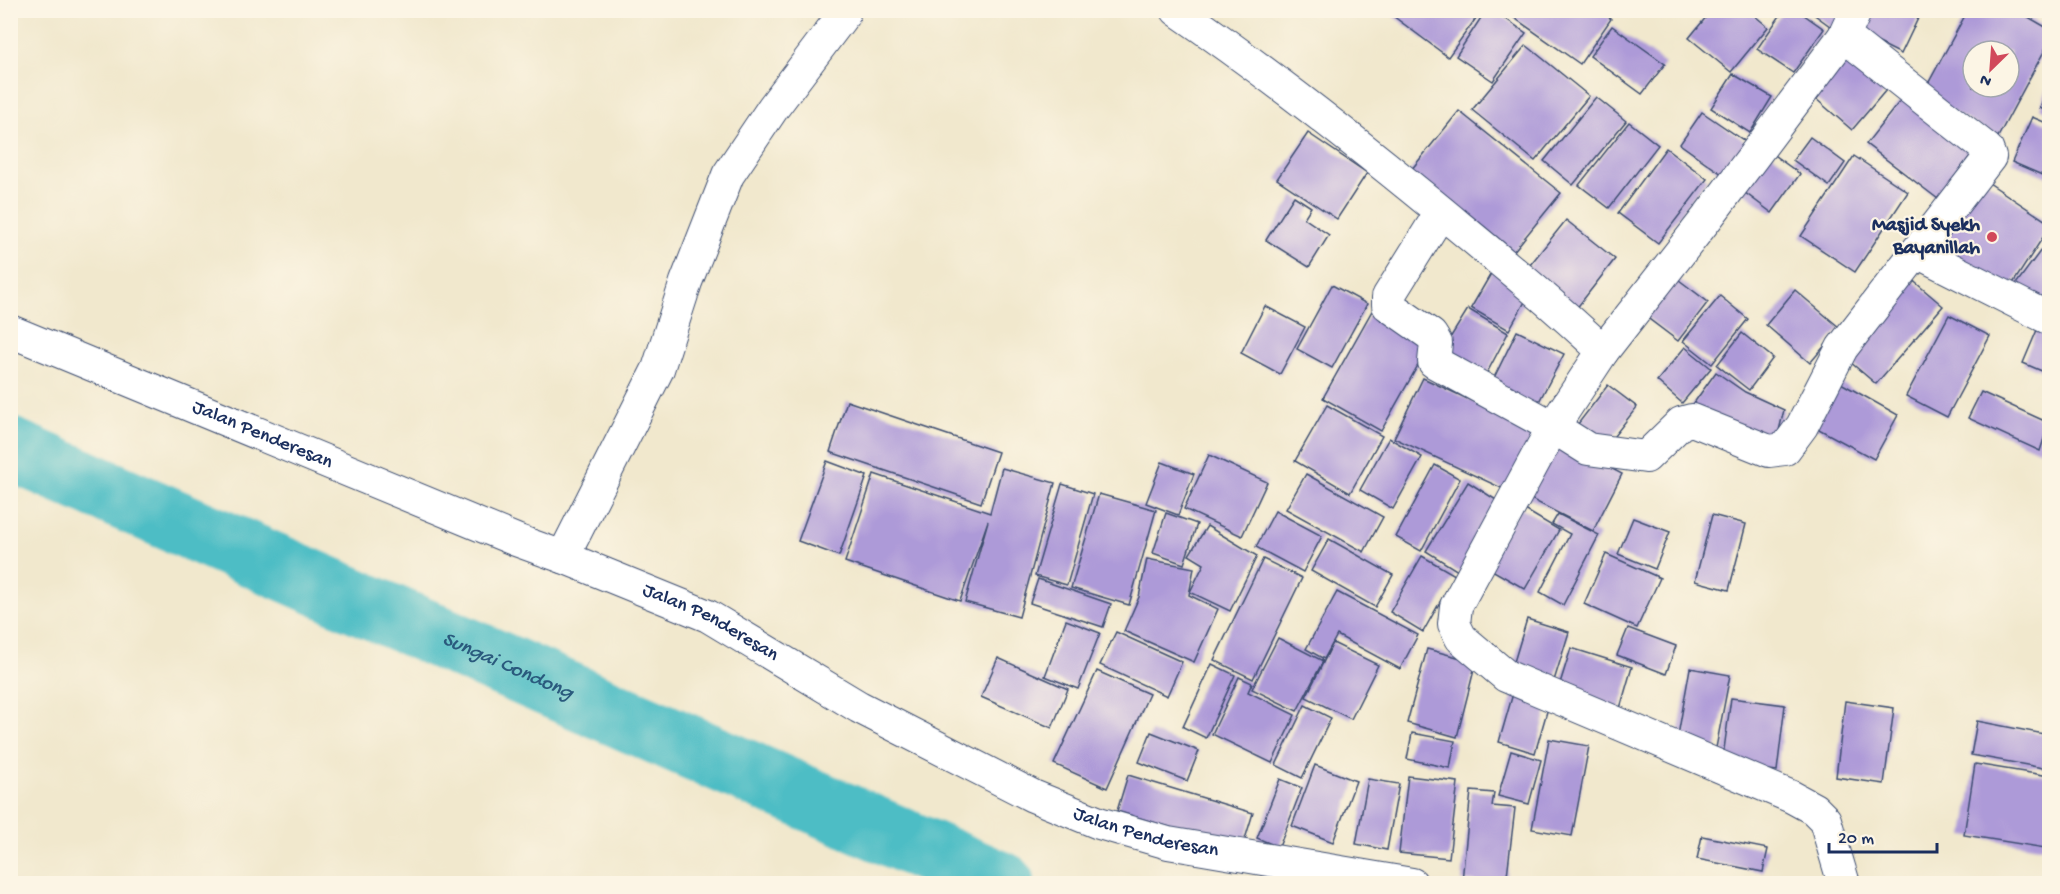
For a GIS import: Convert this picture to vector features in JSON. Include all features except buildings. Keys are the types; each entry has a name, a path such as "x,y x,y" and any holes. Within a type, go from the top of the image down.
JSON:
{"street":[{"path":"1177,10 1250,62 1441,212 1559,309 1603,351"},
{"path":"563,557 658,369 686,282 729,176 773,108 844,14"},
{"path":"1441,212 1388,297 1388,305 1431,335 1436,343 1434,362 1553,427 1588,449 1646,457 1681,423 1692,420 1769,451 1785,449 1802,426 1842,348 1990,157 1989,152 1850,23 1603,351 1553,427 1456,606 1454,624 1461,638 1506,676 1792,797 1814,809 1825,820 1844,884"},
{"path":"1917,252 2049,320"},
{"name":"Jalan Penderesan","path":"10,331 516,540 708,616 859,707 1033,796 1099,823 1168,843 1412,884"}],"waterway":[{"name":"Sungai Condong","path":"10,449 1003,884"}],"place":[{"name":"Masjid Syekh Bayanillah","path":"1992,237"}]}
